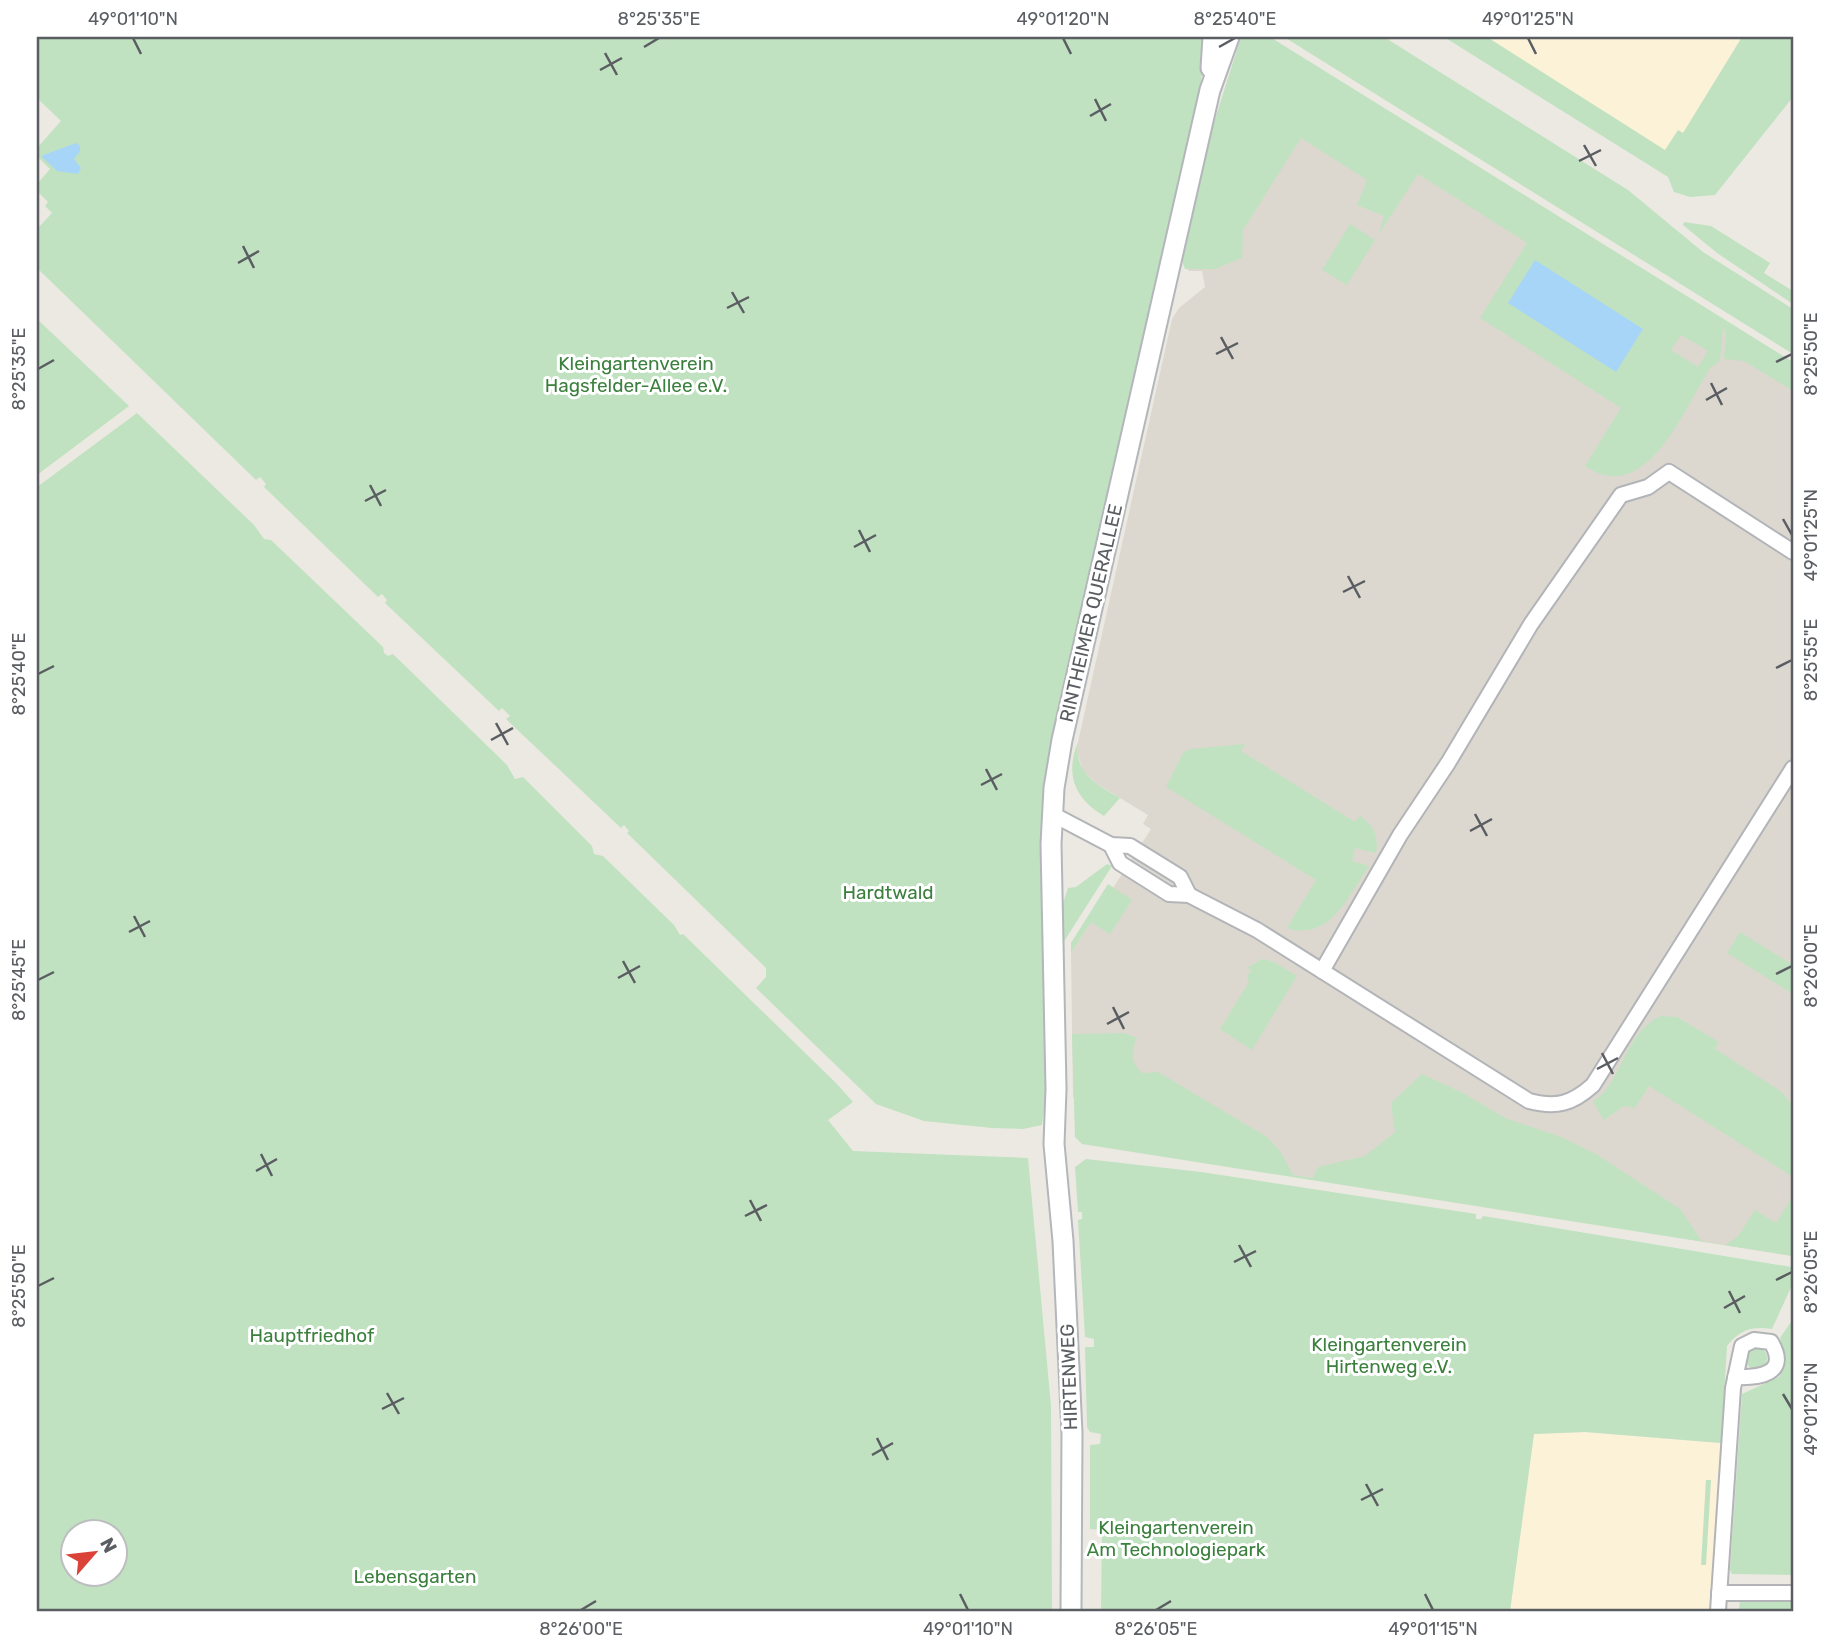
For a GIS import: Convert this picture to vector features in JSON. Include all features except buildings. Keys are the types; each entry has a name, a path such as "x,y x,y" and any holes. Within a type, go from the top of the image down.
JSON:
{"street":[{"name":"RINTHEIMER QUERALLEE","path":"1210,90 1213,37"},
{"name":"RINTHEIMER QUERALLEE","path":"1054,1144 1052,814 1062,740 1210,90 1229,37"},
{"path":"1322,971 1400,835 1448,763 1531,624 1621,495 1648,488 1669,472 1793,552"},
{"path":"1052,814 1111,845 1120,863 1168,894 1189,895 1257,930 1356,995 1529,1101 1547,1105 1567,1104 1593,1085 1793,768"},
{"name":"HIRTENWEG","path":"1054,1144 1063,1241 1072,1433 1071,1611"},
{"path":"1718,1611 1735,1377"},
{"path":"1719,1593 1793,1593"}],"shaded area":[{"path":"1242,37 1392,122 1793,373 1793,1256 1114,1146 1073,1097 1071,953 1151,829 1143,824 1148,815 1097,784 1083,771 1077,752 1078,742 1172,319 1179,308 1205,287 1202,271 1189,271 1182,261 1212,129"},
{"path":"1466,37 1742,37 1665,163"},
{"path":"1585,1432 1721,1443 1711,1611 1510,1611 1534,1434"}],"green space":[{"name":"Kleingartenverein Hagsfelder-Allee e.V.","path":"37,37 1206,37 1199,97 1044,787 1041,817 1046,1096 1042,1125 1023,1129 992,1128 924,1121 876,1104 756,988 766,977 766,968 627,833 629,831 624,825 621,828 506,719 510,716 502,708 499,711 385,603 387,600 382,594 378,597 264,487 266,484 260,477 256,480 37,268 37,229 52,213 45,206 48,202 37,191 37,184 50,169 37,156 37,148 61,121 37,98"},
{"path":"1241,37 1270,37 1793,362 1793,391 1744,361 1724,359 1726,331 1723,329 1720,361 1710,368 1661,448 1645,464 1627,474 1607,476 1585,466 1621,408 1480,318 1527,243 1418,174 1379,234 1384,216 1357,205 1367,180 1301,138 1243,230 1242,258 1215,269 1185,269 1182,261 1212,129","holes":["1681,335 1708,351 1698,367 1671,350"]},
{"path":"1284,37 1384,37 1628,190 1703,252 1793,309 1793,354"},
{"path":"1444,37 1487,37 1665,150 1678,130 1683,133 1742,37 1793,37 1793,97 1715,195 1690,197 1674,192 1668,177"},
{"path":"1684,222 1711,226 1770,263 1764,273 1793,291 1793,304 1717,253 1683,225"},
{"path":"1350,224 1375,240 1347,285 1322,270"},
{"path":"37,319 129,406 37,475"},
{"name":"Hauptfriedhof","path":"137,413 254,525 264,539 271,540 383,647 384,653 388,656 393,654 507,765 515,779 523,777 592,846 594,854 603,856 674,925 680,935 683,934 837,1084 853,1102 828,1120 853,1151 1028,1158 1051,1406 1052,1611 37,1611 37,487"},
{"path":"1078,742 1079,762 1083,770 1095,782 1120,798 1104,816 1085,801 1075,784 1072,765"},
{"path":"1245,744 1241,751 1355,822 1360,816 1369,823 1374,832 1376,853 1355,848 1352,861 1369,866 1337,913 1315,928 1302,931 1287,928 1316,880 1166,787 1183,753 1190,749"},
{"path":"1107,864 1112,866 1064,942 1063,903 1068,888 1076,887"},
{"path":"1108,884 1132,900 1110,934 1091,922 1071,953 1071,943"},
{"path":"1740,932 1793,965 1793,994 1727,953"},
{"path":"1064,942 1066,1103 1063,943"},
{"path":"1262,959 1274,962 1297,976 1252,1050 1220,1029 1249,982 1247,977 1251,970 1247,968"},
{"path":"1661,1016 1677,1017 1719,1042 1715,1049 1782,1092 1793,1106 1793,1177 1649,1086 1635,1108 1624,1106 1604,1120 1593,1102 1612,1082 1639,1033"},
{"path":"1124,1033 1137,1038 1133,1057 1135,1065 1142,1073 1158,1072 1267,1137 1280,1151 1293,1175 1313,1178 1318,1167 1365,1156 1395,1132 1391,1103 1422,1074 1463,1093 1505,1118 1561,1137 1596,1154 1680,1209 1702,1241 1725,1245 1738,1236 1755,1210 1776,1223 1793,1196 1793,1256 1082,1144 1075,1137 1072,1034"},
{"name":"Kleingartenverein Hirtenweg e.V.","path":"1086,1159 1201,1172 1476,1214 1476,1219 1483,1216 1791,1267 1793,1283 1772,1329 1746,1330 1727,1346 1721,1443 1585,1432 1534,1434 1510,1611 1101,1611 1102,1530 1090,1529 1090,1445 1100,1444 1101,1434 1090,1432 1087,1427 1085,1347 1094,1347 1094,1339 1085,1337 1078,1220 1082,1219 1082,1212 1078,1212 1075,1167"},
{"path":"1793,1319 1793,1575 1732,1574 1730,1570 1742,1394 1779,1377 1786,1361 1780,1338"},
{"path":"1752,1347 1760,1347 1767,1354 1767,1362 1760,1369 1752,1369 1745,1362 1745,1354"},
{"path":"1706,1480 1711,1480 1706,1565 1701,1565"},
{"path":"1740,1599 1793,1599 1793,1611 1739,1611"}],"water":[{"path":"76,143 80,146 74,159 81,168 78,174 57,171 41,156"},
{"path":"1535,260 1643,329 1616,372 1508,303"}],"park label":[{"name":"Hardtwald","path":"888,892"},
{"name":"Kleingartenverein Am Technologiepark","path":"1176,1538"},
{"name":"Lebensgarten","path":"415,1576"}]}
